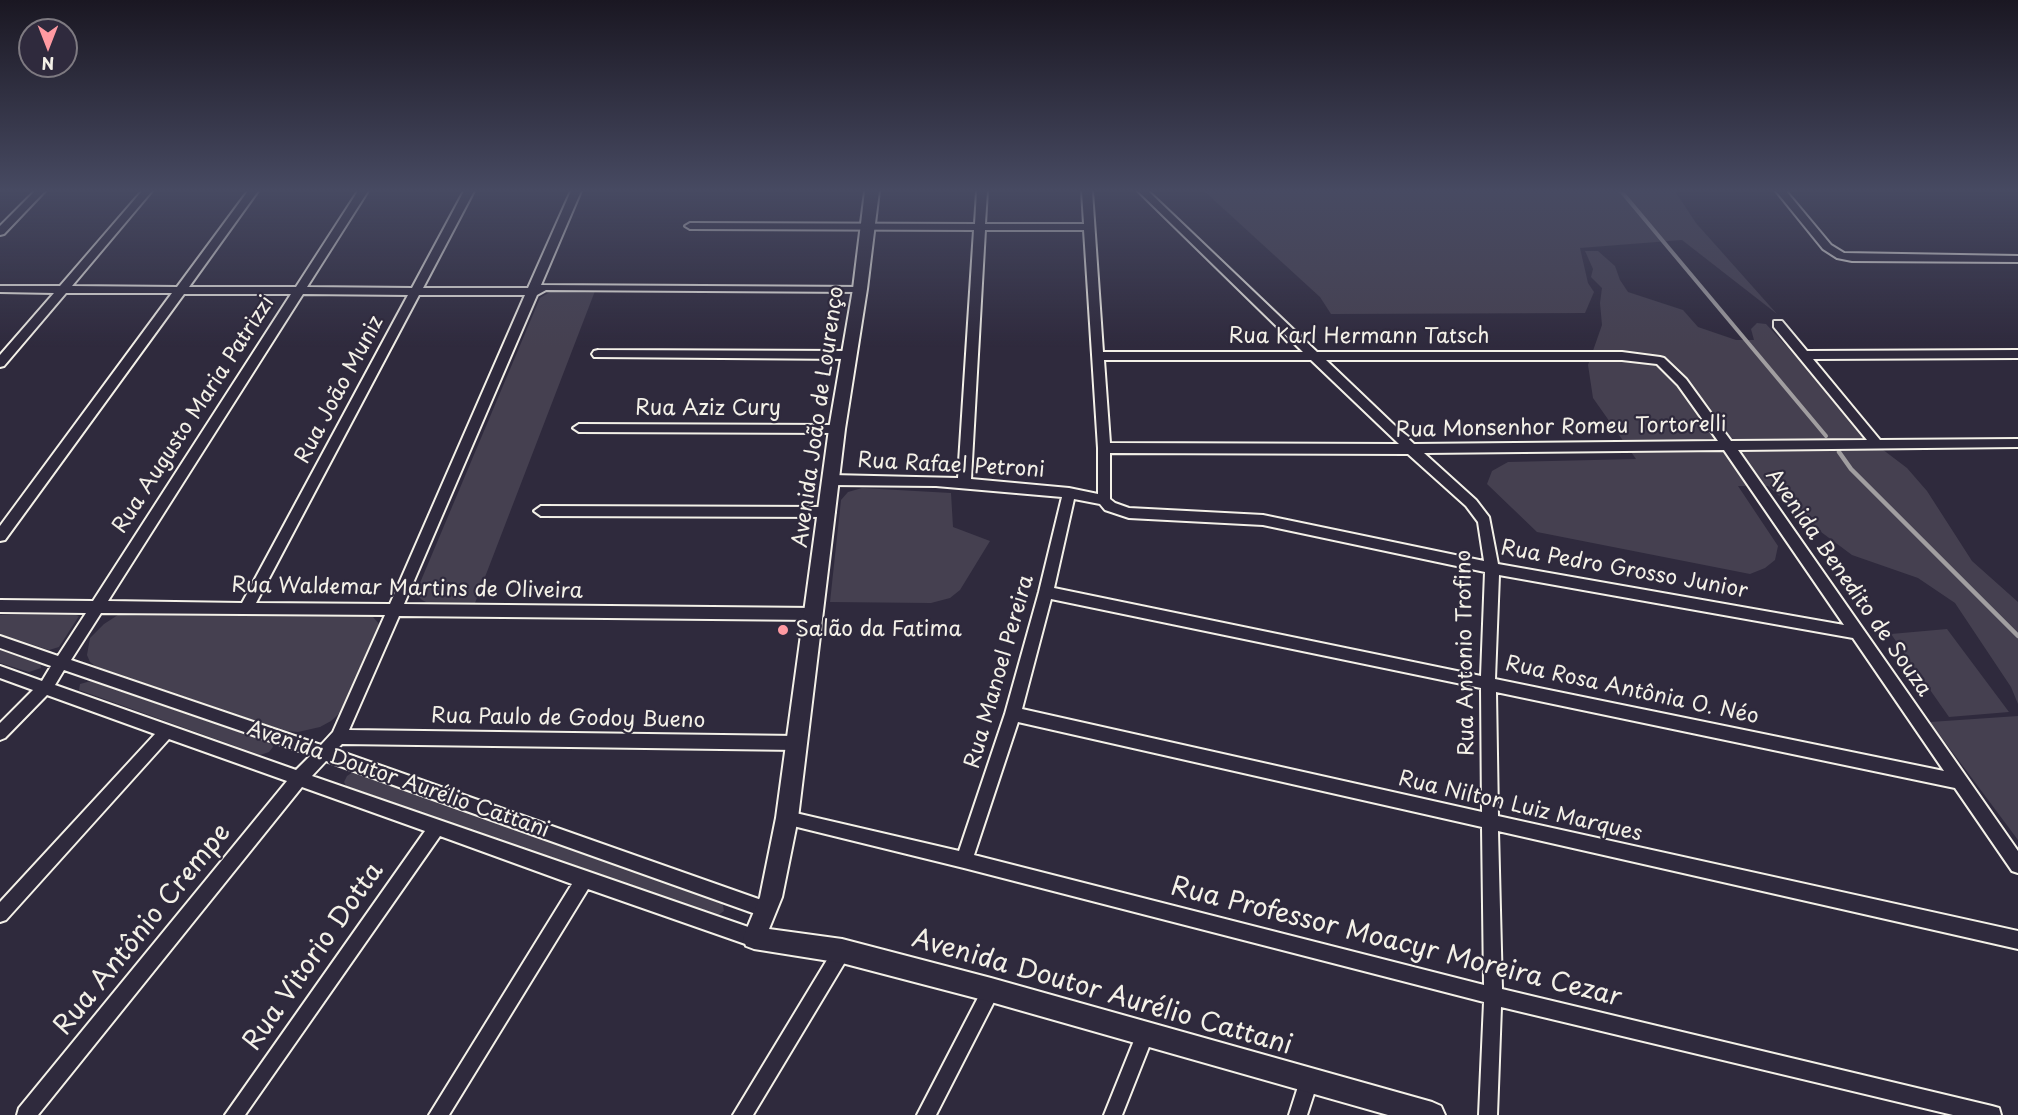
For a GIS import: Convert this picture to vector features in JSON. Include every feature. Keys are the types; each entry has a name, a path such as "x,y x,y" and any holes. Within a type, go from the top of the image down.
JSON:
{"street":[{"path":"0,363 102,243"},
{"path":"0,536 215,243"},
{"name":"Rua Augusto Maria Patrizzi","path":"0,733 45,688 330,243"},
{"name":"Rua João Muniz","path":"246,608 441,243"},
{"path":"339,737 554,243"},
{"name":"Avenida João de Lourenço","path":"767,910 787,818 837,429 866,243"},
{"path":"964,485 981,243"},
{"path":"1089,243 1104,448 1104,500"},
{"name":"Rua Antonio Trofino","path":"1197,243 1476,509 1484,521 1492,568 1488,683 1493,996 1488,1115"},
{"path":"1824,243 1841,256 1852,258 2018,259"},
{"path":"0,290 533,292 545,287 860,289"},
{"path":"1778,324 1806,355 1876,443"},
{"path":"598,354 850,355"},
{"path":"1806,355 2018,354"},
{"name":"Rua Karl Hermann Tatsch","path":"1097,356 1622,356"},
{"name":"Avenida Benedito de Souza","path":"1622,356 1653,359 1667,366 1682,382 2018,865"},
{"name":"Rua Aziz Cury","path":"579,428 837,429"},
{"name":"Rua Monsenhor Romeu Tortorelli","path":"1104,448 1411,449 2018,443"},
{"name":"Rua Rafael Petroni","path":"832,480 936,481 1069,493 1104,500"},
{"name":"Rua Manoel Pereira","path":"964,860 1013,714 1046,592 1069,493"},
{"name":"Rua Pedro Grosso Junior","path":"1104,500 1110,507 1129,513 1263,520 1492,568 1856,633"},
{"path":"541,511 828,512"},
{"name":"Rua Rosa Antônia O. Néo","path":"1046,592 1962,782"},
{"name":"Rua Waldemar Martins de Oliveira","path":"0,606 814,614"},
{"name":"Avenida Doutor Aurélio Cattani","path":"0,642 324,753 767,910"},
{"name":"Avenida Doutor Aurélio Cattani","path":"0,672 436,828 754,938 842,951 991,990 1432,1115"},
{"name":"Rua Nilton Luiz Marques","path":"1013,714 2018,940"},
{"path":"0,914 167,731"},
{"name":"Rua Paulo de Godoy Bueno","path":"339,737 797,743"},
{"name":"Rua Antônio Crempe","path":"26,1115 299,778 339,737"},
{"name":"Rua Professor Moacyr Moreira Cezar","path":"787,818 964,860 1493,996 1992,1115"},
{"name":"Rua Vitorio Dotta","path":"234,1115 436,828"},
{"path":"438,1115 584,880"},
{"path":"754,938 767,910"},
{"path":"742,1115 842,951"},
{"path":"926,1115 991,990"},
{"path":"1113,1115 1145,1034"},
{"path":"1298,1115 1309,1081"}],"shaded area":[{"path":"1261,243 1643,243 1580,248 1588,283 1594,292 1585,313 1331,314 1320,297"},
{"path":"1686,243 1714,243 1777,314"},
{"path":"1585,251 1598,251 1615,266 1628,292 1683,310 1698,327 1736,340 1754,340 1751,329 1757,323 1766,324 1802,363 1857,430 1907,468 1927,491 1972,561 2018,602 2018,704 2011,687 1955,603 1918,578 1852,555 1817,529 1768,486 1738,486 1778,546 1775,560 1765,568 1750,574 1537,532 1487,484 1492,471 1508,462 1636,459 1593,398 1588,365 1602,325 1600,303 1602,288 1591,277 1593,269"},
{"path":"595,291 475,603 422,600 417,590 540,298 550,292"},
{"path":"862,488 951,493 953,527 990,541 960,590 950,598 931,603 830,602 841,500 848,492"},
{"path":"121,613 367,615 373,617 380,625 344,709 320,727 298,732 286,731 95,666 87,655 90,638 104,624"},
{"path":"0,615 79,616 59,647 49,650 0,634"},
{"path":"1947,629 2009,712 1949,717 1891,634"},
{"path":"0,650 40,664 41,668 29,672 0,663"},
{"path":"91,681 272,743 273,747 269,752 260,755 79,690 80,684"},
{"path":"2018,716 2018,840 1930,722"},
{"path":"353,772 363,772 722,900 724,911 717,916 346,786 344,782 347,776"}],"waterway":[{"path":"1665,243 1826,436"},
{"path":"1839,452 1851,469 2018,636"}],"place":[{"name":"Salão da Fatima","path":"783,630"}]}
